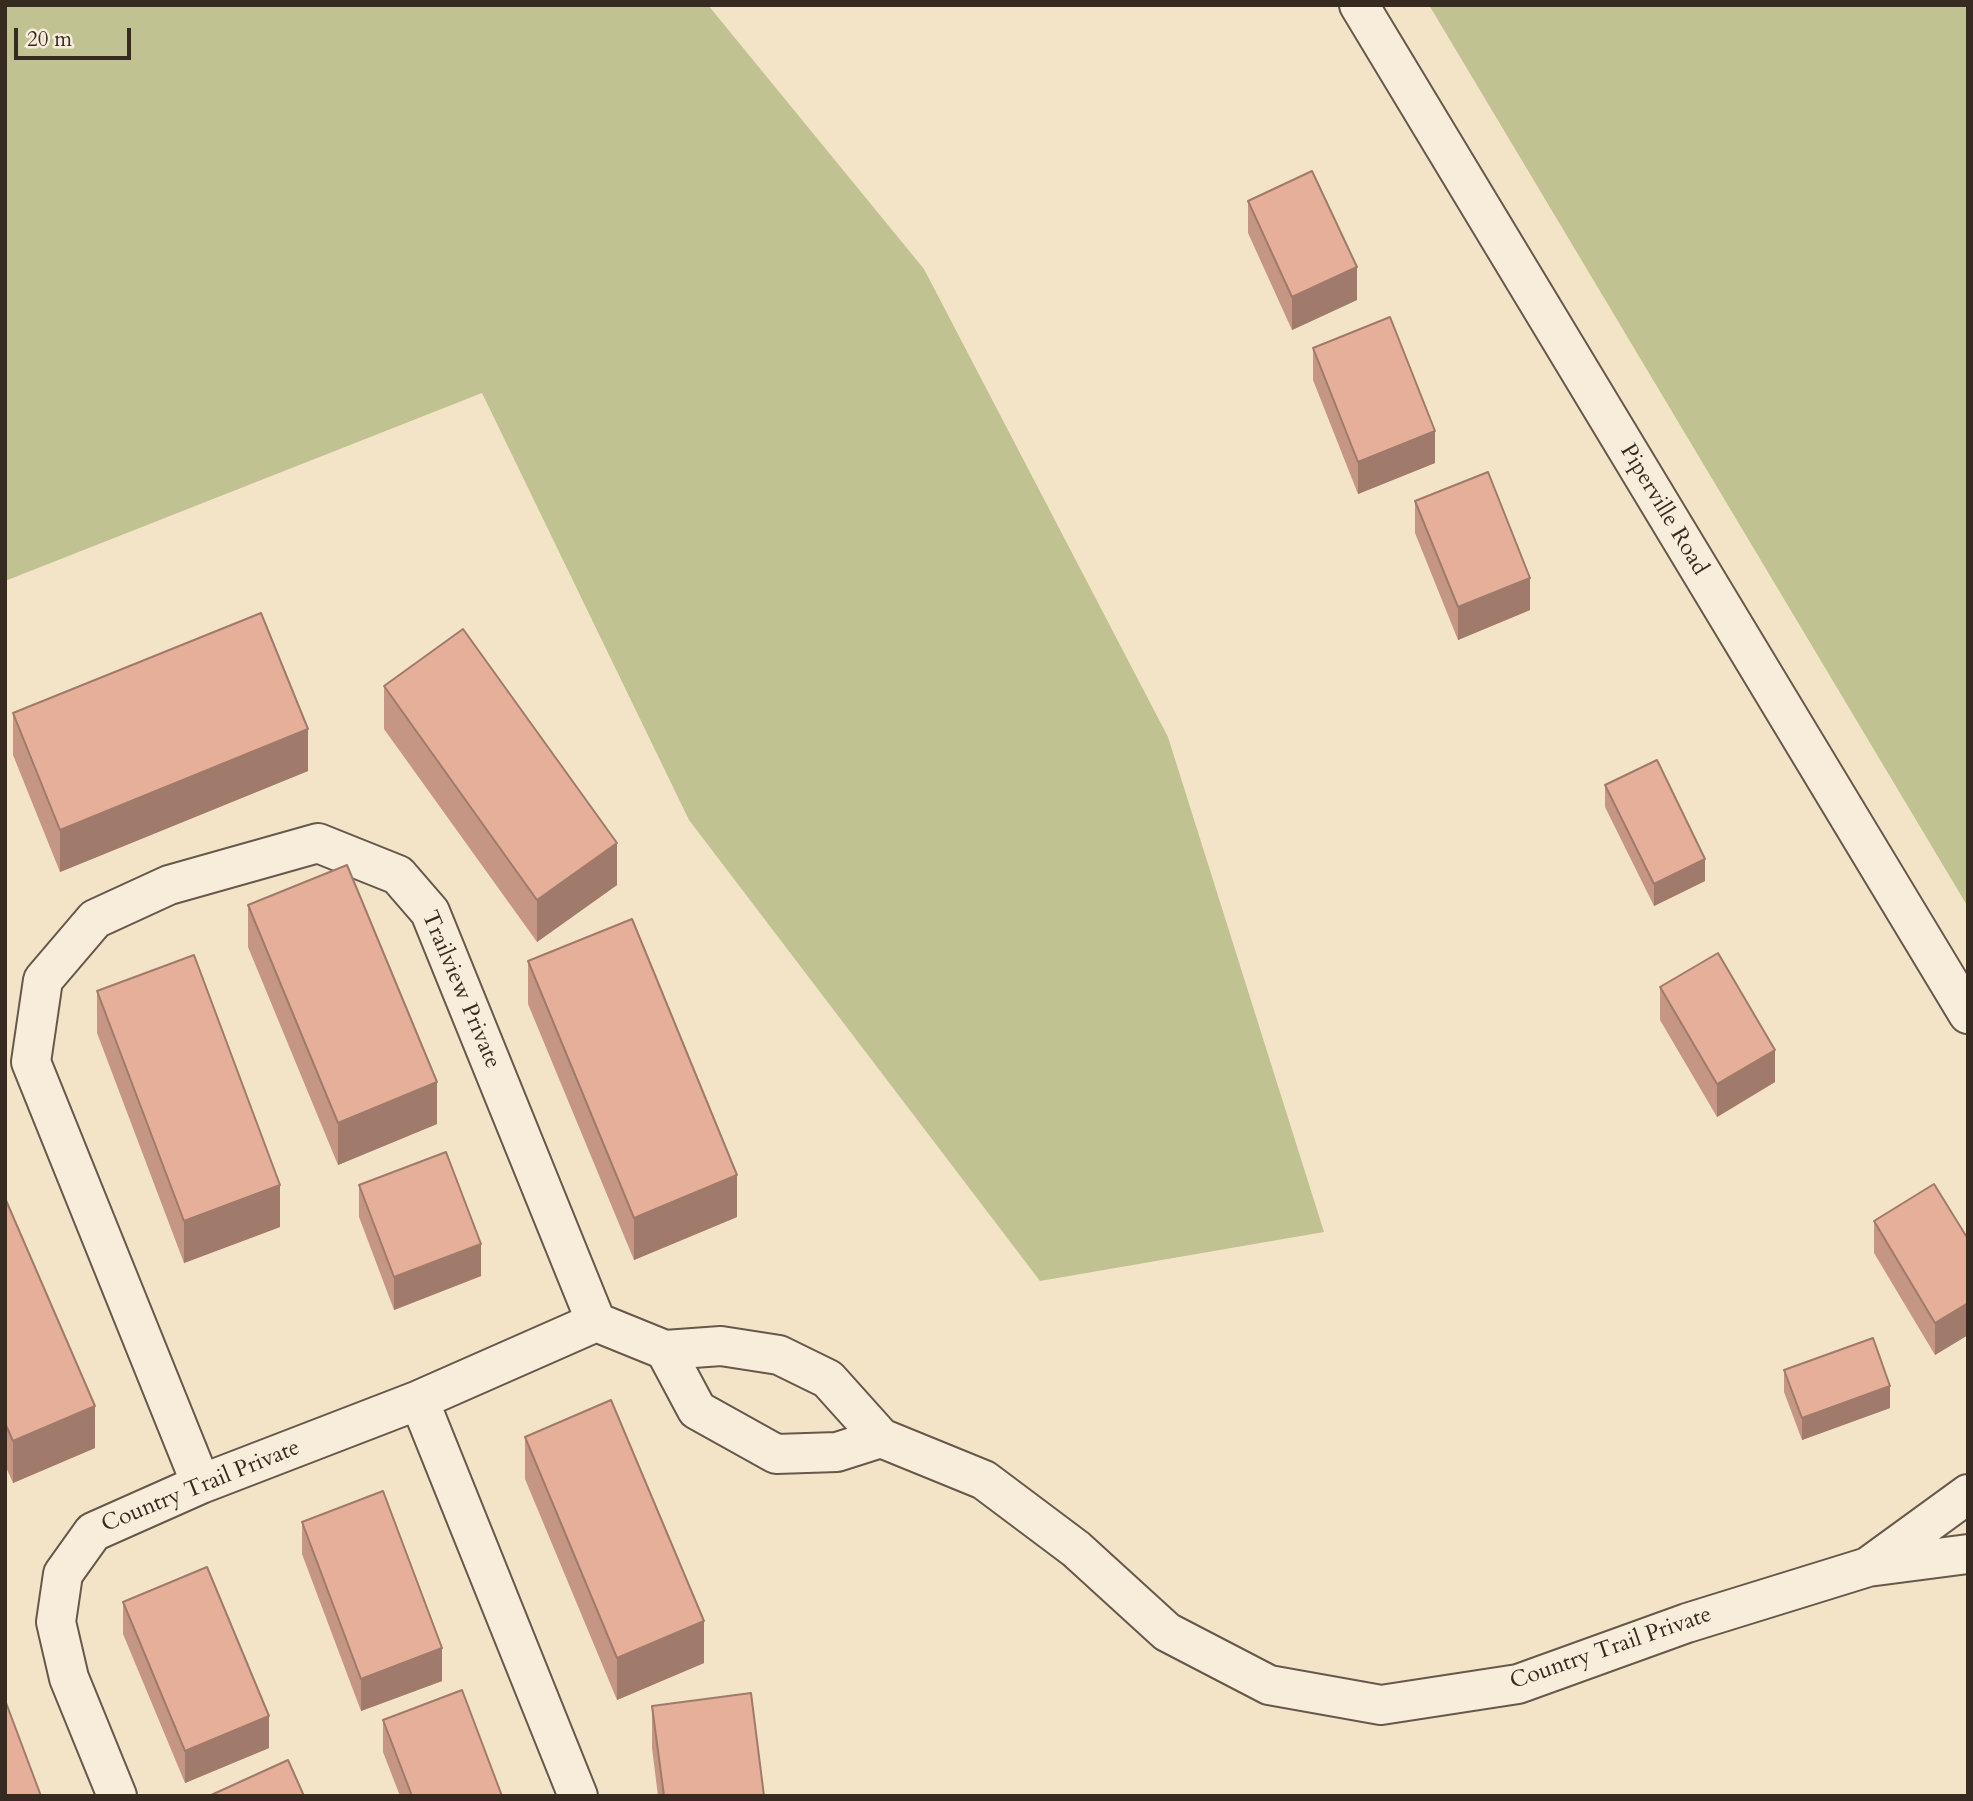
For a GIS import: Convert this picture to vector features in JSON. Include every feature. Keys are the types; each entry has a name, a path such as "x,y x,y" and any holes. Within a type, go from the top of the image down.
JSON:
{"street":[{"name":"Piperville Road","path":"1359,5 1968,1014"},
{"name":"Trailview Private","path":"201,1484 31,1062 43,980 96,919 169,885 318,843 398,875 430,912 596,1322"},
{"name":"Country Trail Private","path":"117,1796 66,1667 56,1622 63,1574 93,1532 201,1484 419,1400 596,1322 665,1350 721,1346 779,1355 828,1379 881,1438 984,1480 1076,1549 1167,1632 1269,1685 1381,1705 1518,1684 1687,1623 1868,1567 1968,1554"},
{"path":"665,1350 697,1410 776,1454 837,1452 881,1438"},
{"path":"419,1400 578,1796"},
{"name":"Country Trail Private","path":"1868,1567 1968,1494"}],"green space":[{"path":"5,5 708,5 924,269 1168,737 1324,1232 1040,1281 689,820 482,393 5,581"},
{"path":"1429,5 1968,5 1968,907"}],"building":[{"path":"1312,171 1357,267 1292,297 1248,201"},
{"path":"1390,317 1435,431 1358,462 1313,348"},
{"path":"1488,472 1530,578 1458,607 1415,501"},
{"path":"261,613 308,729 60,830 13,713"},
{"path":"463,629 617,843 537,900 384,686"},
{"path":"1657,760 1705,859 1654,884 1605,785"},
{"path":"347,865 437,1082 338,1123 248,905"},
{"path":"632,919 737,1175 634,1218 528,961"},
{"path":"1718,953 1775,1050 1717,1084 1660,987"},
{"path":"194,955 280,1185 184,1221 97,991"},
{"path":"446,1152 481,1244 394,1277 359,1185"},
{"path":"1934,1184 1968,1239 1968,1303 1935,1323 1874,1221"},
{"path":"5,1198 95,1406 13,1441 5,1423"},
{"path":"1873,1338 1890,1386 1802,1418 1784,1370"},
{"path":"611,1400 704,1621 617,1658 525,1437"},
{"path":"383,1491 442,1648 361,1679 302,1522"},
{"path":"207,1567 269,1716 185,1751 123,1602"},
{"path":"462,1690 502,1796 412,1796 383,1720"},
{"path":"751,1693 764,1796 664,1796 652,1706"},
{"path":"5,1700 41,1796 5,1796"},
{"path":"288,1760 304,1796 209,1796"}]}
